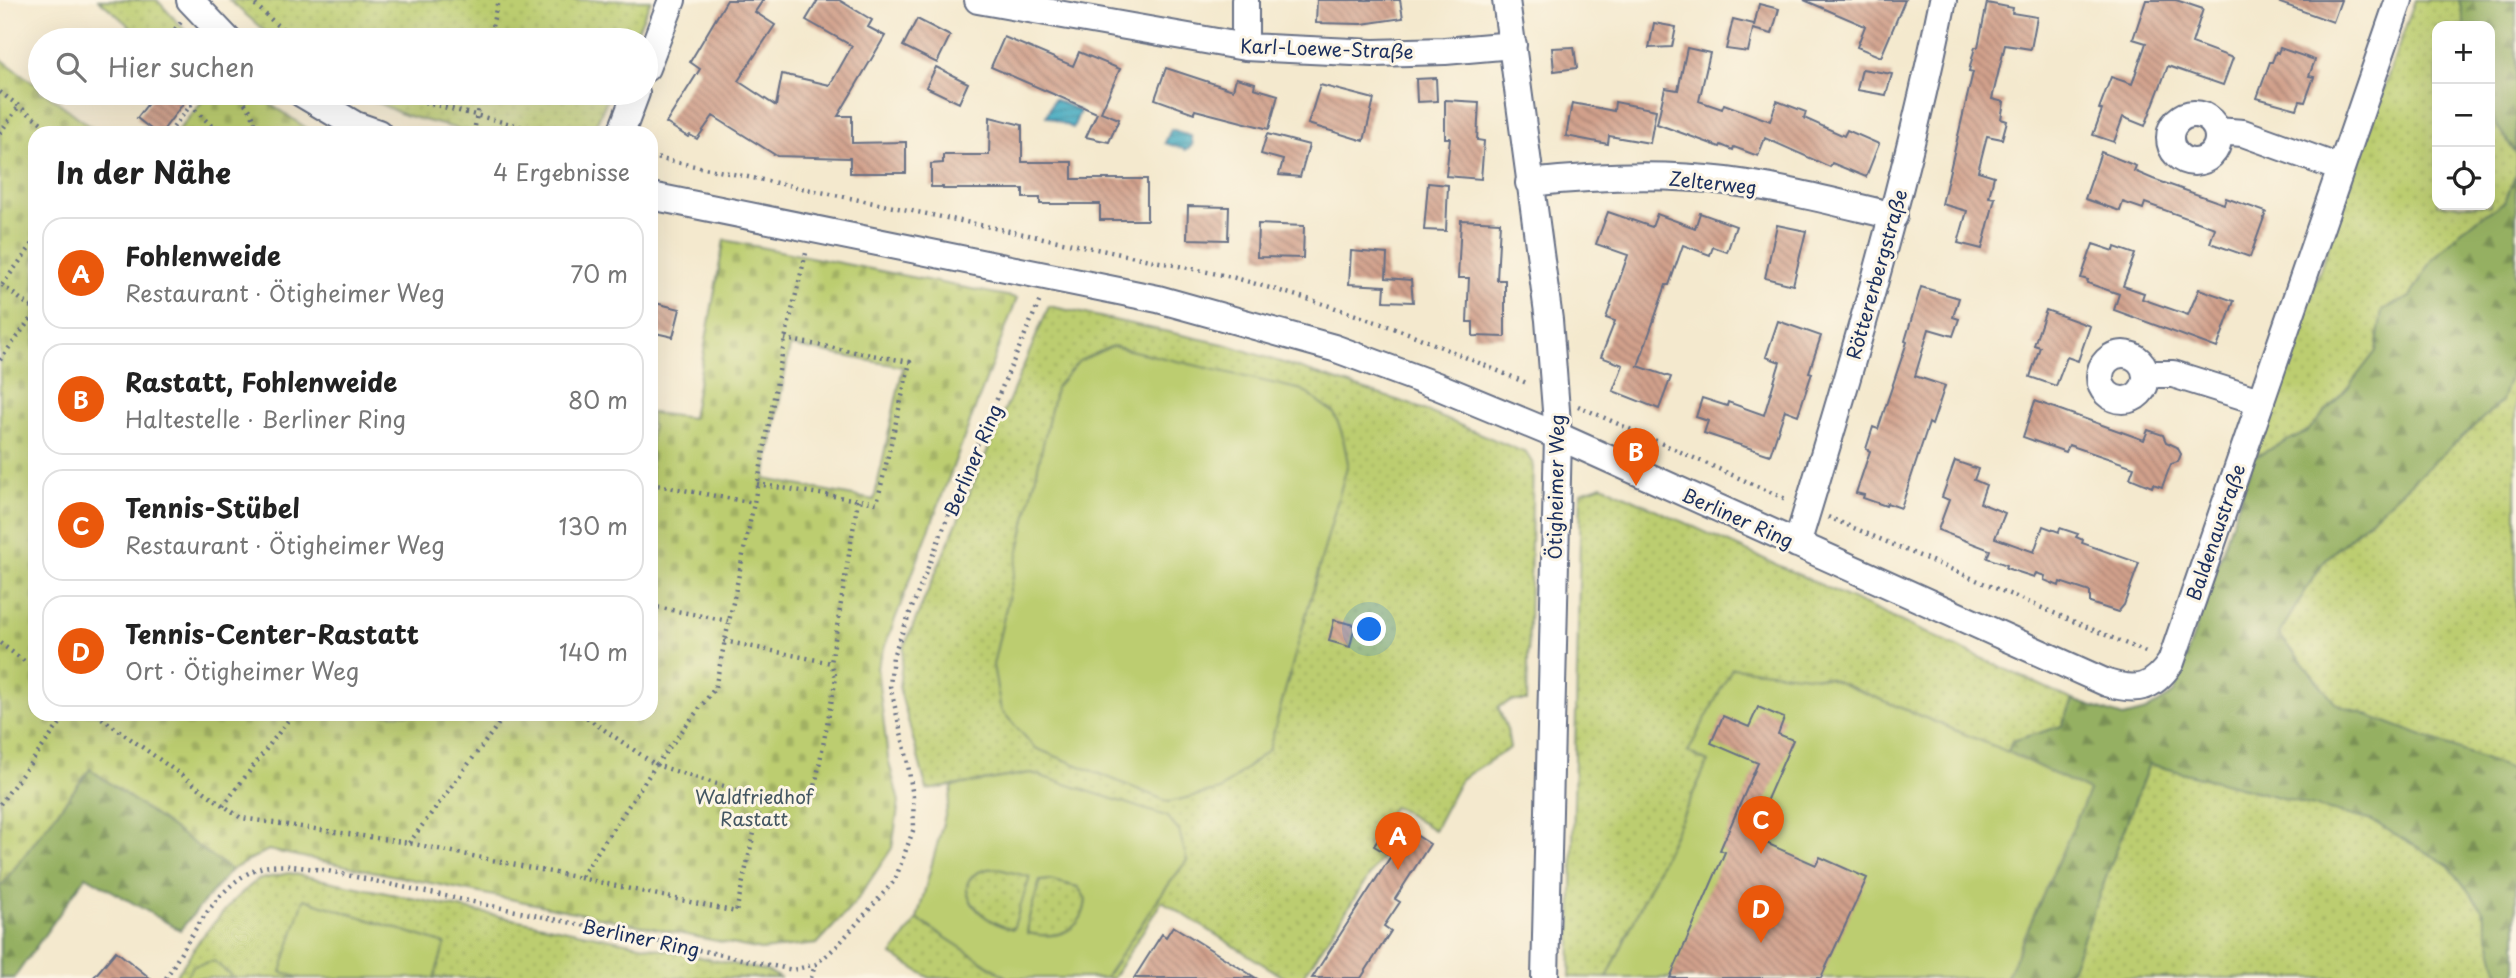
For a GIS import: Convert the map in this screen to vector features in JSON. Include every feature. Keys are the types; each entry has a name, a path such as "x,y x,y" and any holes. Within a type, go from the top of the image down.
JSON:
{"street":[{"path":"190,0 217,28"},
{"path":"658,37 672,0"},
{"path":"1245,0 1245,47"},
{"name":"Ötigheimer Weg","path":"1506,0 1549,320 1558,436 1545,978"},
{"name":"Röttererbergstraße","path":"1797,544 1894,216 1924,97 1943,0"},
{"name":"Baldenaustraße","path":"2171,662 2399,0"},
{"name":"Karl-Loewe-Straße","path":"990,1 1245,47 1374,53 1513,45"},
{"path":"321,105 358,126"},
{"path":"624,126 632,105"},
{"path":"2217,131 2243,133 2340,168"},
{"name":"Zelterweg","path":"1529,183 1593,176 1726,181 1797,193 1894,216"},
{"name":"Berliner Ring","path":"658,197 1158,299 1334,348 1437,386 1558,436 2107,684 2123,688 2141,687 2153,682 2171,662"},
{"path":"2146,373 2173,374 2259,401"}],"path":[{"path":"250,0 281,28"},
{"path":"492,28 498,0"},
{"path":"0,92 45,126"},
{"path":"175,126 190,105 212,126"},
{"path":"246,105 251,111 255,126"},
{"path":"435,105 518,126"},
{"path":"475,126 478,105"},
{"path":"0,133 19,107"},
{"path":"580,878 656,765 715,688 785,339 811,229"},
{"path":"28,250 1,284 28,305"},
{"name":"Berliner Ring","path":"166,978 200,924 228,888 263,867 287,866 323,870 793,970 816,964 837,946 895,880 914,828 907,758 890,686 893,656 967,468 1050,276"},
{"path":"0,360 28,321"},
{"path":"757,484 877,503 910,362 785,339"},
{"path":"658,485 754,503"},
{"path":"592,721 656,765 762,798 813,797 836,678 831,663 858,500"},
{"path":"658,607 728,621"},
{"path":"724,641 831,663"},
{"path":"0,643 28,664"},
{"path":"0,804 62,721"},
{"path":"106,721 241,818 410,843 736,912 762,798"},
{"path":"223,806 288,721"},
{"path":"410,843 501,721"},
{"path":"811,978 816,964"}],"green space":[{"path":"99,0 157,0 183,28 132,28"},
{"path":"229,0 651,0 638,28 261,28"},
{"path":"2415,0 2516,0 2516,978 2068,978 2149,763 2307,432 2254,457"},
{"path":"2459,0 2516,0 2516,153 2495,123 2495,21 2464,21"},
{"name":"Waldfriedhof Rastatt","path":"0,58 28,79 28,105 62,105 90,126 28,126 28,721 658,721 658,414 692,418 724,240 1017,298 877,667 888,758 899,802 892,848 855,903 817,944 761,950 268,850 231,870 90,769 0,887","holes":["790,346 903,367 874,500 765,479"]},
{"path":"199,105 271,105 303,126 182,126"},
{"path":"383,105 605,105 595,126 447,126 404,115"},
{"path":"2516,174 2516,357 2502,401 2324,561 2279,634 2335,703 2516,771 2516,978 2500,978 2482,909 2448,865 2372,821 2149,764 2068,978 2006,978 2089,791 2008,752 2012,741 2062,726 2073,700 2123,717 2146,711 2174,693 2254,457 2308,431 2376,351 2382,310 2410,297 2433,259 2462,230 2505,201"},
{"path":"1049,306 1228,345 1412,405 1526,453 1533,464 1527,701 1512,701 1498,707 1507,729 1510,748 1461,779 1434,830 1394,806 1368,845 1383,855 1302,978 1285,978 1162,901 1113,978 1105,978 1187,860 1031,773 927,790 899,687 904,647"},
{"path":"1112,346 1302,390 1334,413 1342,433 1348,463 1269,749 1220,790 1169,802 1035,748 1001,710 993,665 1056,387 1079,361"},
{"path":"1602,485 2073,700 2062,726 2012,741 2008,752 1828,678 1688,752 1708,762 1607,978 1570,977 1581,492"},
{"path":"1732,668 1828,678 2008,752 2089,791 2006,978 1607,978 1708,762 1688,752"},
{"path":"90,769 231,870 180,930 86,876 14,978 0,978 0,887"},
{"path":"1031,773 1166,816 1179,831 1187,860 1105,978 1008,978 917,919 953,786","holes":["995,868 1030,877 1013,929 986,917 969,898 967,888 970,879 979,872","1050,880 1078,887 1086,899 1084,910 1080,919 1067,931 1048,935 1027,933 1040,881"]},
{"path":"995,868 1030,876 1014,929 999,925 986,917 969,898 967,888 970,879 979,872"},
{"path":"289,873 767,971 781,978 175,978 200,939 233,901 257,880"},
{"path":"1050,880 1078,887 1086,899 1084,910 1080,919 1067,931 1048,935 1027,933 1040,881"},
{"path":"304,899 445,944 434,978 301,978 281,972"},
{"path":"917,919 1008,978 930,978 892,955"},
{"path":"214,961 231,978 185,978 193,966"}],"water":[{"path":"1054,99 1080,111 1073,128 1046,116"},
{"path":"1171,129 1191,136 1193,145 1186,150 1165,143"}],"building":[{"path":"727,0 763,0 755,12 775,25 738,81 776,106 782,74 830,85 852,46 806,20 818,0 839,0 872,20 868,27 885,36 838,116 852,116 852,143 906,142 906,173 850,173 850,158 777,156 713,116 697,139 690,135 688,137 666,123 700,69 690,62"},
{"path":"1317,0 1400,0 1403,18 1362,24 1316,23"},
{"path":"1804,0 1905,0 1881,57 1857,47 1865,26"},
{"path":"2146,0 2176,0 2203,9 2192,43 2233,58 2223,85 2168,66 2145,126 2123,117 2114,142 2093,135 2111,77 2132,84 2146,43 2133,39"},
{"path":"2281,0 2341,0 2333,22 2280,3"},
{"path":"1987,3 2013,8 2012,13 2037,17 2031,49 2005,45 1992,99 2004,102 2001,119 2007,121 2002,139 1987,136 1978,171 1994,176 1989,197 1995,198 1982,249 1958,243 1967,211 1942,204 1973,72 1969,71 1975,47 1978,47"},
{"path":"1759,4 1779,9 1772,34 1753,29 1748,52 1726,49 1733,19 1754,26"},
{"path":"917,19 950,36 937,63 903,46"},
{"path":"1654,23 1676,27 1672,47 1649,48"},
{"path":"1004,37 1073,66 1079,52 1120,69 1101,112 1119,119 1109,142 1086,137 1097,113 991,67"},
{"path":"1574,47 1577,68 1554,71 1552,48"},
{"path":"1687,48 1710,53 1699,101 1722,109 1724,104 1770,121 1777,101 1806,112 1804,118 1844,136 1847,130 1879,144 1866,177 1832,163 1830,167 1765,138 1758,156 1734,147 1733,150 1721,145 1720,147 1657,124 1665,88 1678,90"},
{"path":"2280,48 2315,60 2309,76 2314,77 2305,102 2300,101 2297,109 2257,98 2270,62"},
{"path":"936,67 968,83 959,103 926,87"},
{"path":"1166,68 1233,90 1236,78 1255,83 1254,88 1278,95 1269,129 1195,110 1194,113 1155,99"},
{"path":"1862,69 1892,74 1886,95 1857,90"},
{"path":"1436,78 1437,101 1417,102 1416,79"},
{"path":"1320,85 1374,99 1364,141 1308,124"},
{"path":"1445,100 1479,102 1477,140 1484,141 1481,179 1446,176 1450,138 1445,138"},
{"path":"1615,102 1656,110 1650,143 1609,136 1608,144 1566,136 1572,103 1614,111"},
{"path":"147,105 182,105 166,126 147,126 137,118"},
{"path":"990,117 1022,125 1022,162 1072,162 1072,179 1147,179 1147,220 1100,220 1100,204 1040,204 1040,198 1023,198 1023,189 931,187 931,164 943,163 943,155 989,155"},
{"path":"1267,134 1309,145 1300,177 1279,175 1283,160 1261,154"},
{"path":"2101,152 2136,166 2134,171 2153,179 2224,204 2226,198 2266,212 2250,257 2210,243 2215,228 2145,203 2143,209 2123,202 2120,211 2085,199"},
{"path":"1428,183 1448,185 1446,231 1424,230"},
{"path":"1188,206 1229,207 1228,240 1187,239"},
{"path":"1608,212 1652,227 1657,214 1695,228 1700,213 1736,226 1727,252 1713,247 1710,255 1683,245 1669,285 1666,285 1638,366 1671,377 1659,409 1613,391 1623,365 1601,357 1615,321 1606,318 1628,255 1596,244"},
{"path":"1461,220 1500,222 1497,280 1505,280 1505,337 1473,336 1473,322 1467,322 1469,278 1458,278"},
{"path":"1258,224 1304,226 1303,258 1257,257"},
{"path":"1777,225 1806,231 1793,285 1765,278"},
{"path":"2093,244 2114,251 2115,247 2135,254 2123,286 2144,293 2142,299 2188,315 2199,289 2234,301 2217,348 2114,310 2119,294 2087,283 2088,280 2081,278"},
{"path":"1351,251 1387,254 1386,278 1411,280 1413,302 1384,301 1385,286 1349,284"},
{"path":"1921,287 1959,298 1953,317 1959,319 1953,336 1929,329 1915,376 1945,386 1932,425 1929,423 1901,508 1887,503 1886,506 1856,493 1870,451 1866,449 1873,427 1878,429 1907,342 1905,341"},
{"path":"658,304 680,309 673,337 658,334"},
{"path":"2046,310 2090,326 2078,361 2067,357 2056,386 2030,377 2040,347 2034,345"},
{"path":"1778,321 1821,336 1798,415 1785,410 1770,455 1704,433 1708,421 1696,417 1702,398 1727,406 1728,402 1764,415 1780,362 1766,357"},
{"path":"2035,401 2144,440 2148,430 2163,435 2166,442 2177,447 2181,454 2178,462 2171,464 2162,487 2153,484 2152,487 2130,478 2134,467 2069,445 2066,452 2023,437"},
{"path":"1955,461 1978,469 1974,480 1986,485 1980,503 2005,513 1995,538 2034,552 2043,526 2059,532 2060,528 2078,534 2076,537 2083,540 2082,543 2139,563 2124,605 2118,612 2090,603 2090,592 2060,582 2059,586 2044,580 2045,576 2036,573 2034,577 2006,568 2007,565 1987,558 1990,550 1938,530 1949,500 1942,497"},
{"path":"1334,620 1355,625 1350,647 1329,641"},
{"path":"1758,707 1784,718 1778,734 1793,740 1761,813 1776,820 1766,843 1816,865 1820,857 1867,878 1821,978 1670,978 1725,852 1720,850 1758,763 1711,743 1723,716 1749,727"},
{"path":"1391,819 1430,844 1395,899 1400,902 1384,926 1391,931 1361,978 1312,978 1391,856 1374,846"},
{"path":"1173,926 1256,978 1134,978 1162,934 1166,937"},
{"path":"116,951 150,978 93,978"}],"place":[{"name":"Rastatt, Fohlenweide","path":"1636,486"},
{"name":"Tennis-Stübel","path":"1761,854"},
{"name":"Fohlenweide","path":"1398,870"},
{"name":"Tennis-Center-Rastatt","path":"1761,943"}]}
